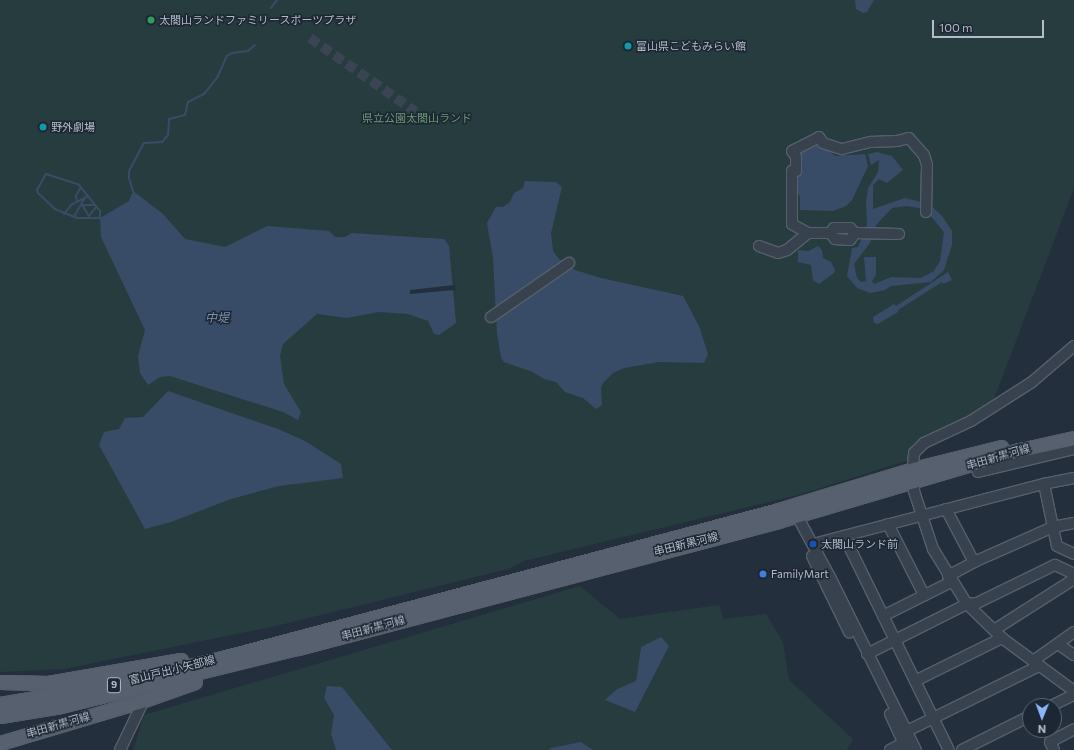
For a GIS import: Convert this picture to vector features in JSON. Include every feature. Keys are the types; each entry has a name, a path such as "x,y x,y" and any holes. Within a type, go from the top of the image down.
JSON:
{"main road":[{"name":"串田新黒河線","path":"0,743 144,700 298,648 791,512 1074,428"},
{"name":"串田新黒河線","path":"913,475 1074,438"},
{"name":"串田新黒河線","path":"0,682 48,683 181,660 411,606 791,512"},
{"name":"串田新黒河線","path":"224,662 411,606"},
{"name":"串田新黒河線","path":"224,662 298,648"},
{"name":"富山戸出小矢部線","path":"0,704 112,685 224,662"},
{"name":"富山戸出小矢部線","path":"0,716 62,706 224,662"}],"street":[{"path":"899,234 855,234 850,228 834,228 830,233 808,233 792,224 792,171 796,171 796,157 792,151 819,137 823,143 842,149 871,142 897,141 910,138 924,155 927,166 926,212"},
{"path":"758,246 778,253 787,250 808,233"},
{"path":"491,317 569,263"},
{"path":"1074,346 1020,390 971,421 924,443 914,453 913,475 920,516 933,549 950,579 967,604 1002,638 1074,691"},
{"path":"978,472 1074,449"},
{"path":"813,544 1044,484 1074,478"},
{"path":"1044,484 1057,546 1074,554"},
{"path":"946,509 974,562"},
{"path":"791,512 813,544 905,746 890,750"},
{"path":"791,512 852,632 868,654 916,750"},
{"path":"883,616 924,595 974,562 1054,527 1074,523"},
{"path":"888,524 924,595"},
{"path":"844,536 949,750"},
{"path":"868,654 967,604 976,603 1055,565 1074,574"},
{"path":"994,630 1074,579"},
{"path":"907,731 1036,664 1074,632"},
{"path":"916,681 1002,638"},
{"path":"1058,644 1074,655"},
{"path":"1062,701 1074,695"},
{"path":"120,750 144,700"},
{"path":"962,750 1022,720"},
{"path":"1054,750 1050,742 1074,729"}],"green space":[{"name":"県立公園太閤山ランド","path":"0,0 1074,0 1074,188 994,399 968,418 921,439 909,451 909,460 802,494 524,561 508,569 276,626 64,669 0,672"},
{"path":"580,586 620,619 719,605 724,619 766,614 783,642 789,680 853,739 847,750 593,750 581,742 550,750 392,750 342,687 324,698 334,715 331,734 336,750 133,750 144,715","holes":["668,646 635,711 606,700 617,689 636,681 641,647"]}],"water":[{"path":"855,0 874,0 867,12 863,13 856,9"},
{"path":"817,141 825,149 836,156 865,154 868,166 852,200 846,206 833,211 800,210 800,196 796,193 796,174 801,173 799,152"},
{"path":"877,152 892,156 903,170 887,183 879,179 873,185 873,209 905,198 929,204 942,216 952,231 952,245 944,270 931,282 891,286 885,290 870,293 857,288 847,276 852,248 858,247 867,225 866,202 868,188 878,172 879,160 871,165 868,154","holes":["907,206 919,208 929,214 944,232 940,261 934,271 921,278 891,277 874,284 872,281 876,275 876,257 864,257 866,281 861,282 857,278 854,264 870,243 876,225 892,208"]},
{"path":"525,181 556,182 562,187 551,233 553,251 559,259 575,270 601,278 683,296 699,326 708,354 704,363 659,362 624,368 613,373 604,382 601,387 602,405 596,409 583,398 565,392 556,382 544,379 533,372 504,362 501,358 497,333 493,258 487,223 496,207 503,207 510,202 514,193 523,188"},
{"name":"中堤","path":"133,191 163,214 185,239 225,247 267,226 329,231 335,237 345,237 352,233 444,239 449,246 456,323 439,335 434,334 428,321 408,314 379,312 347,318 317,314 283,344 280,356 284,384 301,412 298,420 283,412 170,376 160,377 148,385 140,373 138,356 145,330 101,237 100,218 129,201"},
{"path":"818,246 822,250 823,258 831,262 835,270 834,273 819,284 813,280 811,265 798,262 798,250 808,251"},
{"path":"948,272 952,280 943,284 942,282 898,310 898,312 878,324 874,323 873,317 894,304 896,306"},
{"path":"168,391 278,429 305,441 341,464 343,478 279,486 231,499 171,522 145,529 99,445 104,432 119,429 125,418 143,417"},
{"path":"661,637 669,646 635,712 605,700 617,689 636,681 641,647"},
{"path":"327,686 342,687 392,750 336,750 331,734 334,715 324,698"},
{"path":"581,742 593,750 550,750 550,748"}],"pier":[{"path":"453,265 456,298 455,290 410,294 410,290 454,285"}],"waterway":[{"path":"271,8 277,0"},
{"path":"133,191 129,178 129,171 144,143 162,142 168,135 169,119 185,115 188,102 204,94 217,78 227,56 232,53 248,51 255,45"},
{"path":"46,174 79,185 100,211 100,218 77,218 55,209 38,193 37,190 46,174"},
{"path":"77,202 76,196 81,187"},
{"path":"64,214 71,205 88,196"},
{"path":"74,217 84,199"},
{"path":"94,205 82,205 89,216 96,207"}],"tunnel":[{"path":"310,38 416,112"}],"place":[{"name":"太閤山ランドファミリースポーツプラザ","path":"151,20"},
{"name":"富山県こどもみらい館","path":"628,46"},
{"name":"野外劇場","path":"43,127"},
{"name":"太閤山ランド前","path":"813,544"},
{"name":"FamilyMart","path":"763,574"}]}
